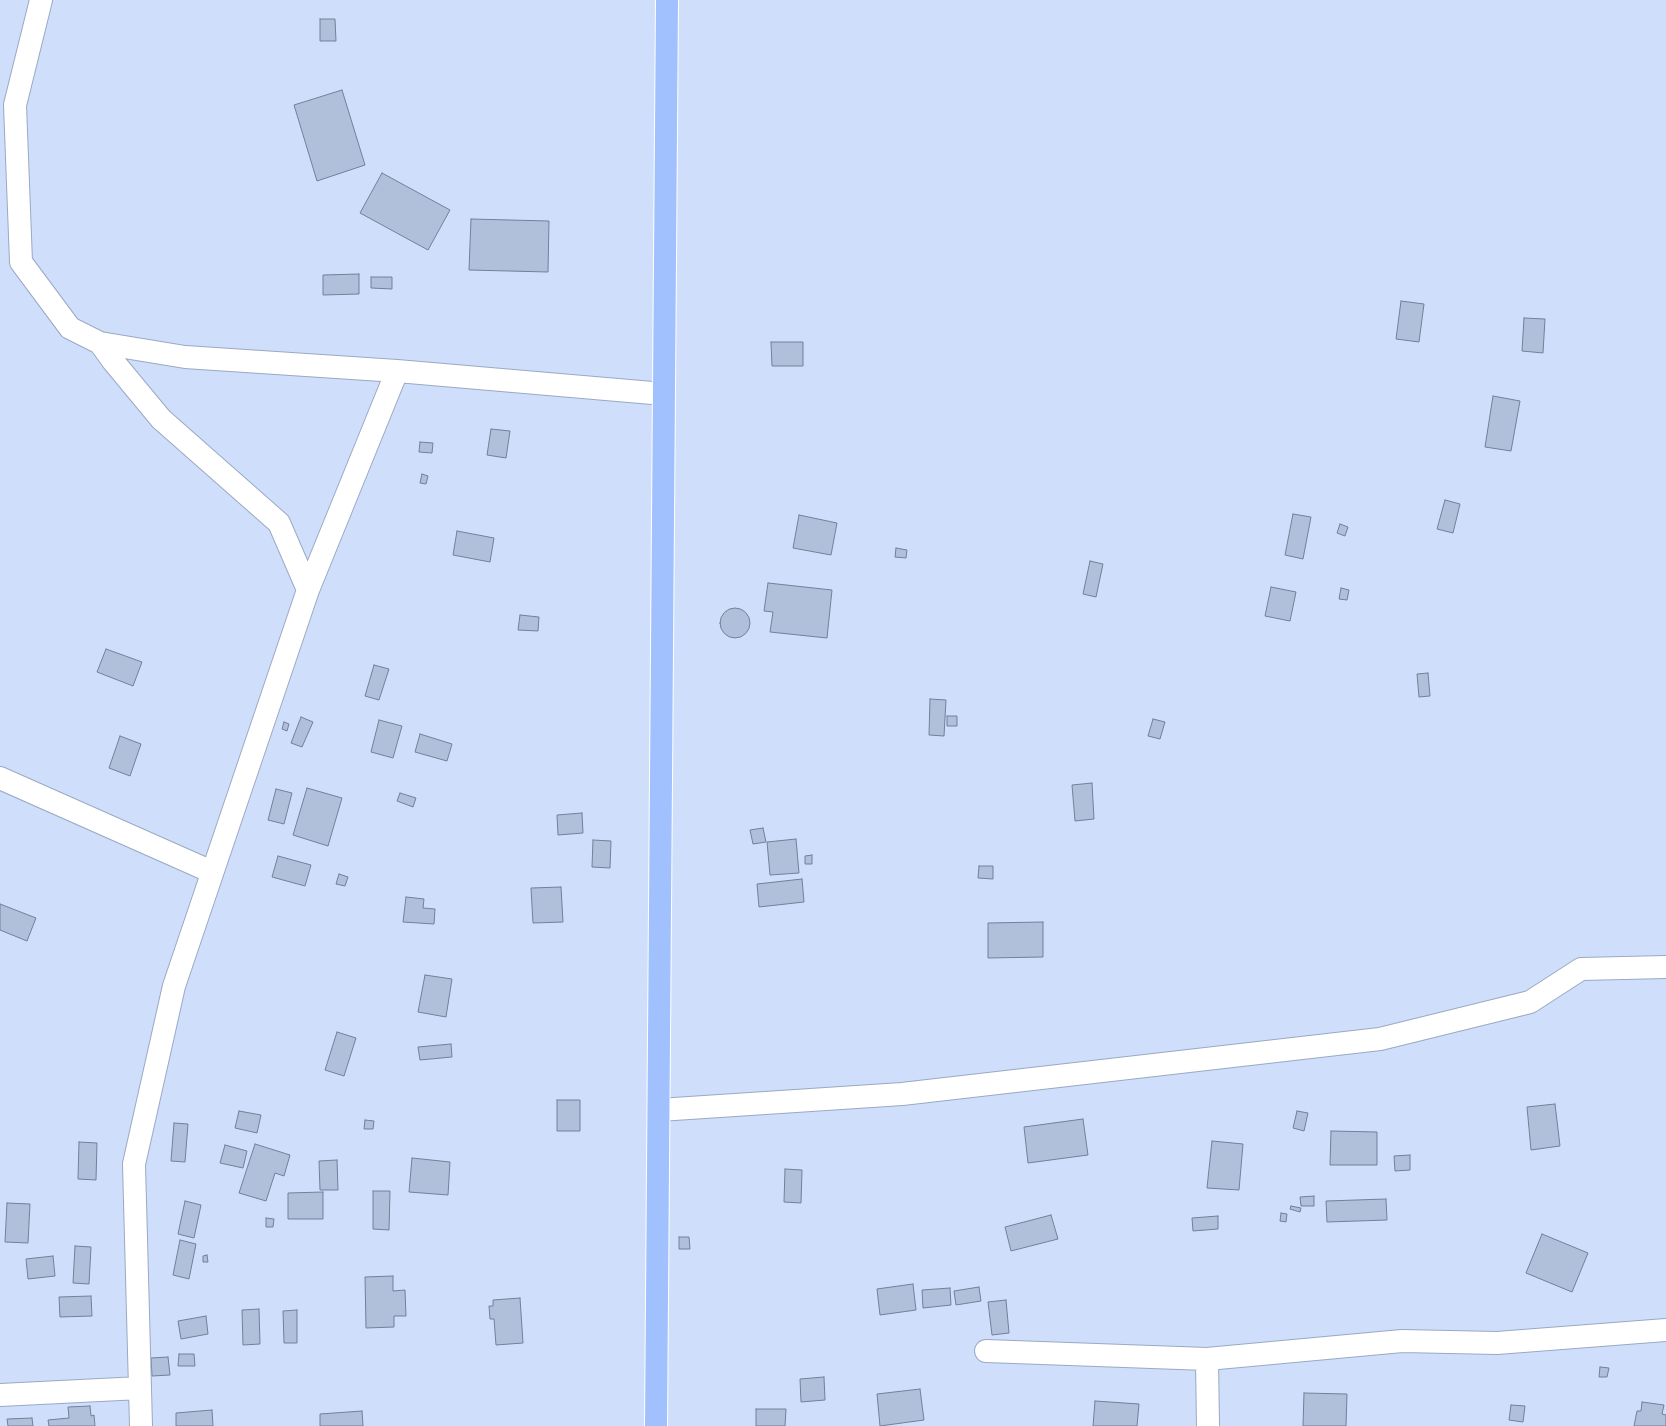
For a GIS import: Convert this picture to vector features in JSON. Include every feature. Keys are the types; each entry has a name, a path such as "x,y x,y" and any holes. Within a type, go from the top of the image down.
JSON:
{"main road":[{"path":"656,1426 667,0"}],"street":[{"path":"41,0 15,105 21,262 70,328 100,343 185,356 397,371 664,394"},
{"path":"100,343 112,361 162,419 279,523 308,590"},
{"path":"141,1426 134,1164 174,986 308,590 397,371"},
{"path":"0,778 212,872"},
{"path":"658,1110 902,1094 1380,1039 1530,1002 1581,969 1666,967"},
{"path":"986,1351 1207,1359 1402,1341 1497,1343 1666,1330"},
{"path":"1207,1359 1208,1426"},
{"path":"0,1395 140,1388"}],"building":[{"path":"320,19 335,19 336,41 320,41"},
{"path":"342,90 365,165 317,181 294,105"},
{"path":"382,173 450,210 428,250 360,213"},
{"path":"471,219 549,221 548,272 469,270"},
{"path":"359,274 359,294 323,295 323,275"},
{"path":"371,277 392,277 392,289 371,288"},
{"path":"1401,301 1424,304 1419,342 1396,339"},
{"path":"1524,318 1545,319 1543,353 1522,351"},
{"path":"771,342 803,342 803,366 772,366"},
{"path":"1493,396 1520,401 1511,451 1485,447"},
{"path":"491,429 510,431 506,458 487,455"},
{"path":"420,442 433,443 432,453 419,452"},
{"path":"422,474 428,476 426,484 420,483"},
{"path":"1445,500 1460,504 1453,533 1437,529"},
{"path":"1293,514 1311,517 1303,559 1285,555"},
{"path":"799,515 837,523 831,555 793,548"},
{"path":"1340,524 1348,527 1345,536 1337,533"},
{"path":"457,531 494,538 490,562 453,555"},
{"path":"896,548 907,550 906,558 895,557"},
{"path":"1090,561 1103,564 1096,597 1083,594"},
{"path":"768,583 832,590 827,638 770,632 773,612 764,611"},
{"path":"1271,587 1296,592 1290,621 1265,616"},
{"path":"1341,588 1349,590 1347,600 1339,599"},
{"path":"735,608 741,609 749,617 749,629 741,637 735,638 729,637 721,629 720,623 721,617 729,609"},
{"path":"520,615 539,617 538,631 518,630"},
{"path":"106,649 142,662 133,686 97,672"},
{"path":"374,665 389,669 379,700 365,696"},
{"path":"1428,673 1430,696 1419,697 1417,674"},
{"path":"930,699 946,700 944,736 929,735"},
{"path":"947,716 957,716 957,726 947,726"},
{"path":"301,717 313,722 302,747 291,743"},
{"path":"1153,719 1165,722 1160,739 1148,736"},
{"path":"379,720 402,726 393,758 371,752"},
{"path":"284,722 289,724 287,731 282,729"},
{"path":"420,734 452,744 447,761 415,752"},
{"path":"120,736 141,744 130,776 109,768"},
{"path":"1092,783 1094,819 1075,821 1072,785"},
{"path":"307,788 342,798 328,846 293,835"},
{"path":"276,789 292,793 284,824 268,820"},
{"path":"400,793 416,798 413,807 397,801"},
{"path":"582,813 583,833 558,835 557,815"},
{"path":"763,828 766,842 753,844 750,830"},
{"path":"796,839 799,873 770,875 767,842"},
{"path":"593,840 611,841 610,868 592,867"},
{"path":"812,855 812,864 805,864 805,856"},
{"path":"278,856 311,865 305,886 272,877"},
{"path":"979,866 993,866 993,879 978,878"},
{"path":"339,874 348,877 345,886 336,884"},
{"path":"802,879 804,902 759,907 757,884"},
{"path":"561,887 563,922 533,923 531,888"},
{"path":"406,897 424,899 423,908 435,909 434,924 403,922"},
{"path":"0,904 36,918 27,941 0,930"},
{"path":"1043,922 1043,957 988,958 988,923"},
{"path":"425,975 452,979 446,1017 418,1012"},
{"path":"337,1032 356,1038 344,1076 325,1070"},
{"path":"451,1044 452,1057 420,1060 418,1047"},
{"path":"557,1100 580,1100 580,1131 557,1131"},
{"path":"1555,1104 1560,1146 1531,1150 1527,1107"},
{"path":"239,1111 261,1115 257,1133 235,1128"},
{"path":"1297,1111 1308,1113 1304,1131 1293,1128"},
{"path":"1083,1119 1088,1155 1028,1163 1024,1127"},
{"path":"365,1120 374,1121 373,1129 364,1129"},
{"path":"174,1123 188,1124 185,1162 171,1161"},
{"path":"1331,1131 1377,1132 1377,1165 1330,1165"},
{"path":"1212,1141 1243,1144 1239,1190 1207,1188"},
{"path":"79,1142 97,1143 96,1180 78,1179"},
{"path":"255,1144 290,1155 284,1176 275,1173 266,1201 239,1193"},
{"path":"225,1145 247,1151 243,1168 220,1163"},
{"path":"1410,1155 1410,1170 1395,1171 1394,1156"},
{"path":"412,1158 450,1162 448,1195 409,1192"},
{"path":"337,1160 338,1190 320,1190 319,1161"},
{"path":"785,1169 802,1170 801,1203 784,1202"},
{"path":"373,1191 390,1191 389,1230 373,1229"},
{"path":"323,1192 323,1219 288,1219 288,1193"},
{"path":"1314,1196 1314,1206 1301,1206 1300,1197"},
{"path":"1386,1199 1387,1220 1327,1222 1326,1201"},
{"path":"185,1201 201,1205 194,1238 178,1234"},
{"path":"7,1203 30,1204 28,1243 5,1242"},
{"path":"1291,1206 1301,1208 1300,1212 1290,1209"},
{"path":"1281,1213 1287,1214 1286,1222 1280,1221"},
{"path":"1051,1215 1058,1239 1011,1251 1005,1227"},
{"path":"1218,1216 1218,1229 1193,1231 1192,1218"},
{"path":"266,1218 274,1219 273,1227 266,1227"},
{"path":"1542,1234 1588,1253 1572,1292 1526,1273"},
{"path":"679,1237 689,1237 690,1249 679,1249"},
{"path":"180,1240 196,1244 189,1279 173,1275"},
{"path":"75,1246 91,1247 89,1284 73,1283"},
{"path":"207,1255 208,1262 203,1262 203,1256"},
{"path":"53,1256 55,1276 28,1279 26,1259"},
{"path":"393,1276 393,1291 405,1290 406,1316 394,1316 394,1327 366,1328 365,1277"},
{"path":"913,1284 916,1310 880,1315 877,1289"},
{"path":"979,1287 981,1301 956,1305 954,1291"},
{"path":"950,1288 951,1305 923,1308 922,1290"},
{"path":"91,1296 92,1316 60,1317 59,1297"},
{"path":"520,1298 523,1343 496,1345 494,1319 490,1319 489,1306 493,1306 493,1300"},
{"path":"1006,1300 1009,1333 992,1335 988,1302"},
{"path":"259,1309 260,1344 243,1345 242,1310"},
{"path":"297,1310 297,1343 284,1343 283,1311"},
{"path":"206,1316 208,1334 181,1339 178,1321"},
{"path":"179,1354 194,1354 195,1366 178,1366"},
{"path":"168,1357 170,1375 152,1376 151,1358"},
{"path":"1600,1367 1609,1368 1607,1377 1599,1377"},
{"path":"824,1377 825,1400 801,1402 800,1379"},
{"path":"920,1389 924,1420 880,1426 877,1394"},
{"path":"1304,1393 1347,1394 1346,1426 1303,1426"},
{"path":"1095,1401 1139,1404 1137,1426 1093,1426"},
{"path":"1642,1402 1664,1405 1662,1414 1666,1415 1666,1426 1634,1426 1637,1411 1641,1411"},
{"path":"1511,1405 1525,1406 1523,1422 1509,1420"},
{"path":"90,1406 91,1416 94,1415 95,1426 49,1426 48,1420 69,1418 68,1407"},
{"path":"756,1409 786,1409 785,1426 756,1426"},
{"path":"212,1410 213,1426 176,1426 176,1413"},
{"path":"362,1411 363,1426 320,1426 320,1414"},
{"path":"32,1418 33,1426 8,1426 7,1419"}]}
